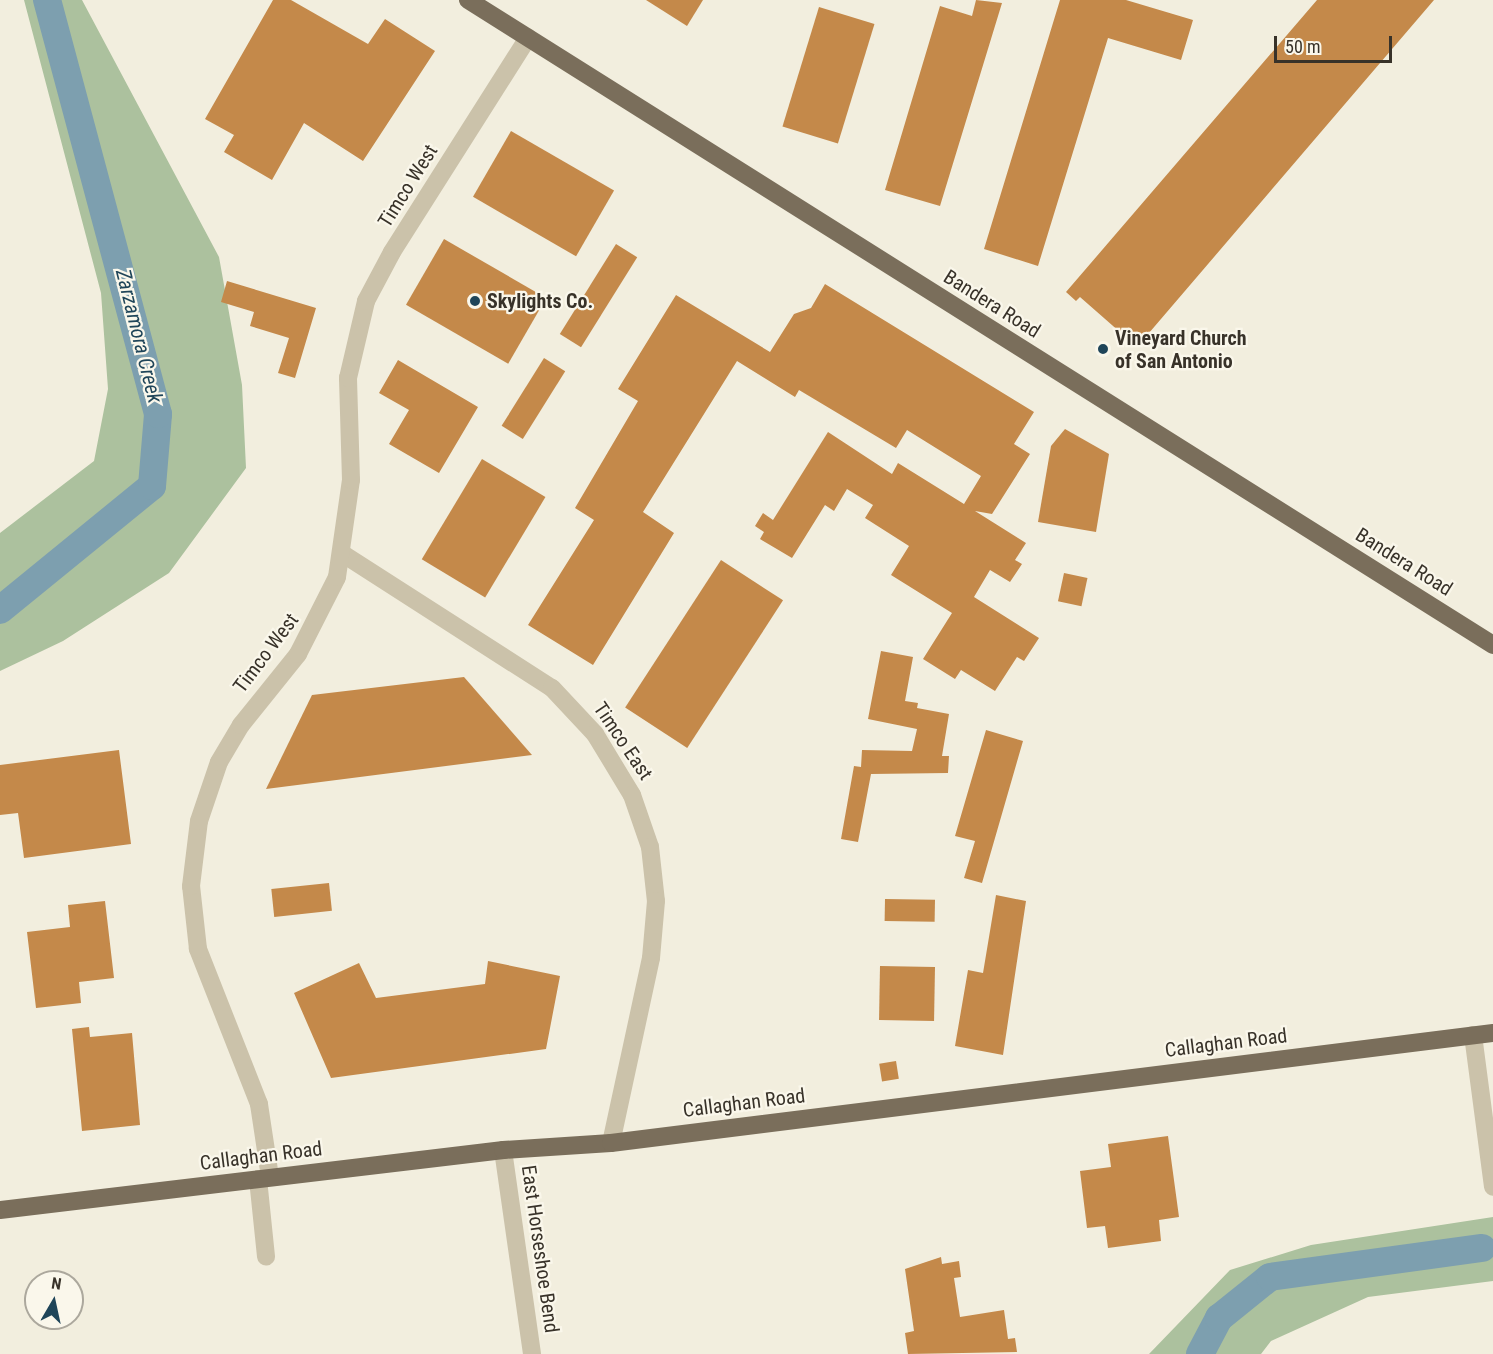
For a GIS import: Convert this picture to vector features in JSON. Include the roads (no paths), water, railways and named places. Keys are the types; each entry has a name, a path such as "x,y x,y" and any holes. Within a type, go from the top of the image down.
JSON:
{"main road":[{"name":"Bandera Road","path":"468,0 1493,645"},
{"name":"Callaghan Road","path":"0,1210 503,1150 611,1143 1493,1033"}],"street":[{"name":"Timco West","path":"266,1257 259,1104 198,949 191,886 194,851 219,762 241,725 314,630 343,554 351,480 348,378 366,301 392,252 528,38"},
{"name":"Timco East","path":"343,554 552,688 595,734 632,795 650,847 656,901 651,958 611,1143"},
{"path":"1473,1035 1493,1187"},
{"name":"East Horseshoe Bend","path":"503,1150 532,1354"}],"waterway":[{"name":"Zarzamora Creek","path":"0,610 152,486 158,414 47,0"},
{"path":"1200,1354 1219,1318 1270,1277 1482,1248"}],"place":[{"name":"Skylights Co.","path":"475,301"},
{"name":"Vineyard Church of San Antonio","path":"1103,349"}]}
